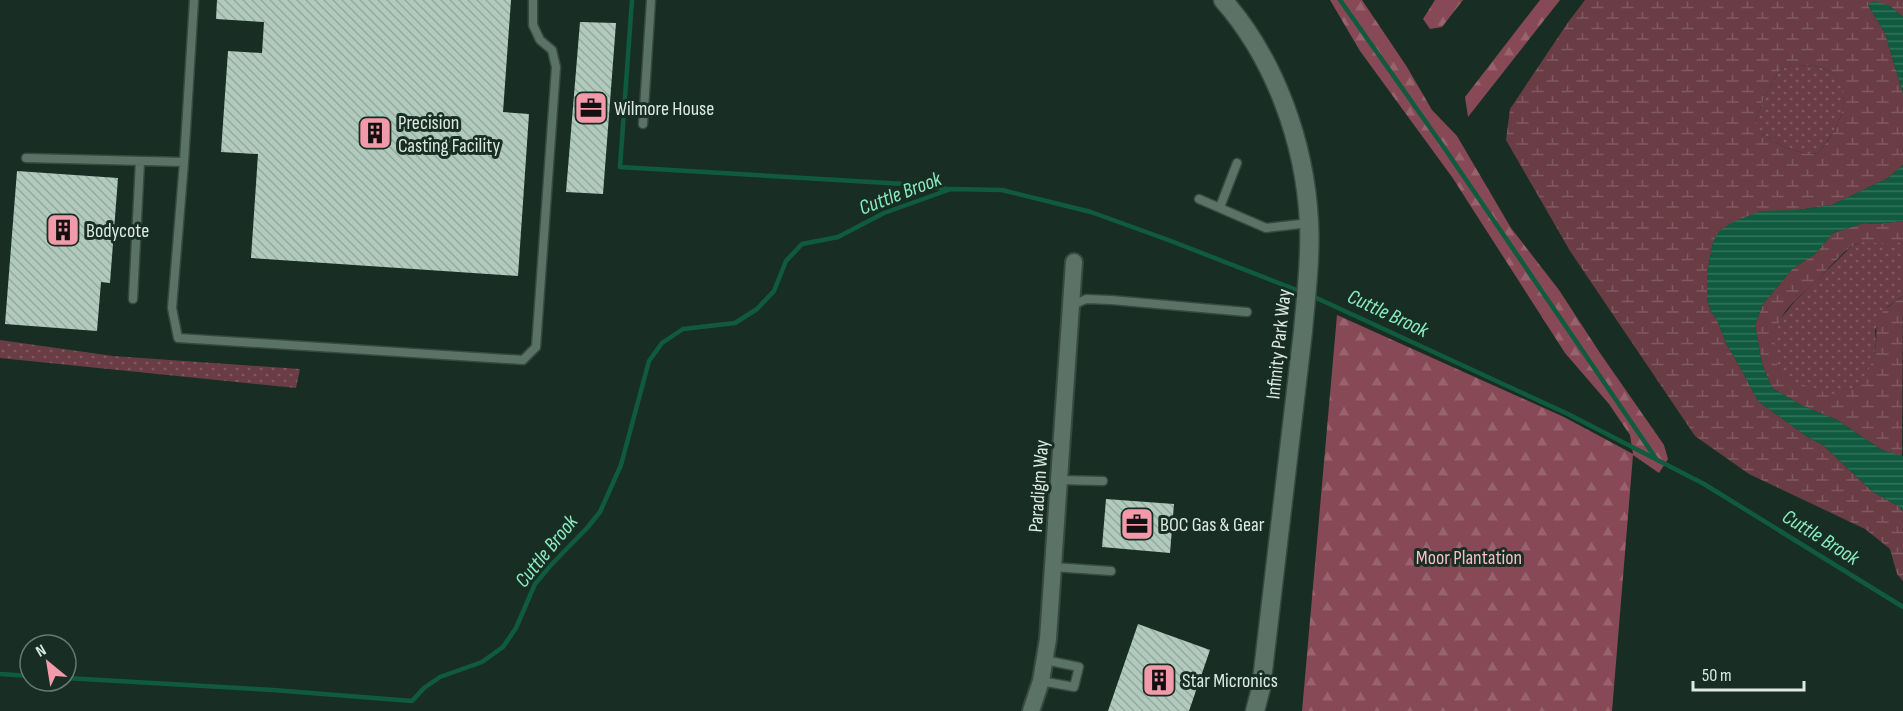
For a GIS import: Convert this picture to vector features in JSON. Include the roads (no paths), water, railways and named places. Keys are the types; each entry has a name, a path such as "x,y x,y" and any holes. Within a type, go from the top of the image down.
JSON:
{"street":[{"name":"Infinity Park Way","path":"1223,0 1243,26 1265,63 1284,103 1300,155 1309,223 1303,332 1261,688 1255,711"},
{"name":"Paradigm Way","path":"1031,711 1041,681 1048,639 1074,262"}],"lane":[{"path":"194,0 172,308 178,338 523,360 536,347 556,67 552,50 540,40 533,24 533,0"},
{"path":"643,124 651,0"},
{"path":"26,158 184,162"},
{"path":"134,299 140,161"},
{"path":"1220,207 1238,163"},
{"path":"1199,199 1266,228 1309,223"},
{"path":"1071,306 1086,299 1247,312"},
{"path":"1059,480 1103,481"},
{"path":"1053,567 1111,571"},
{"path":"1041,681 1074,687 1078,667 1045,660"}],"waterway":[{"path":"632,0 620,167 904,184 948,189"},
{"path":"1340,0 1445,149 1657,460"},
{"name":"Cuttle Brook","path":"78,679 412,701 424,688 440,677 482,662 503,647 516,628 535,584 600,512 621,465 649,361 662,343 683,329 735,323 757,309 774,291 786,261 802,244 838,237 884,213 951,189 1002,190 1091,212 1302,292"},
{"name":"Cuttle Brook","path":"1310,295 1568,414 1704,484 1903,607"},
{"name":"Cuttle Brook","path":"0,674 18,675"}],"place":[{"name":"Wilmore House","path":"591,108"},
{"name":"Precision Casting Facility","path":"375,133"},
{"name":"Bodycote","path":"63,230"},
{"name":"BOC Gas & Gear","path":"1137,524"},
{"name":"Star Micronics","path":"1159,680"}],"park label":[{"name":"Moor Plantation","path":"1469,557"}]}
